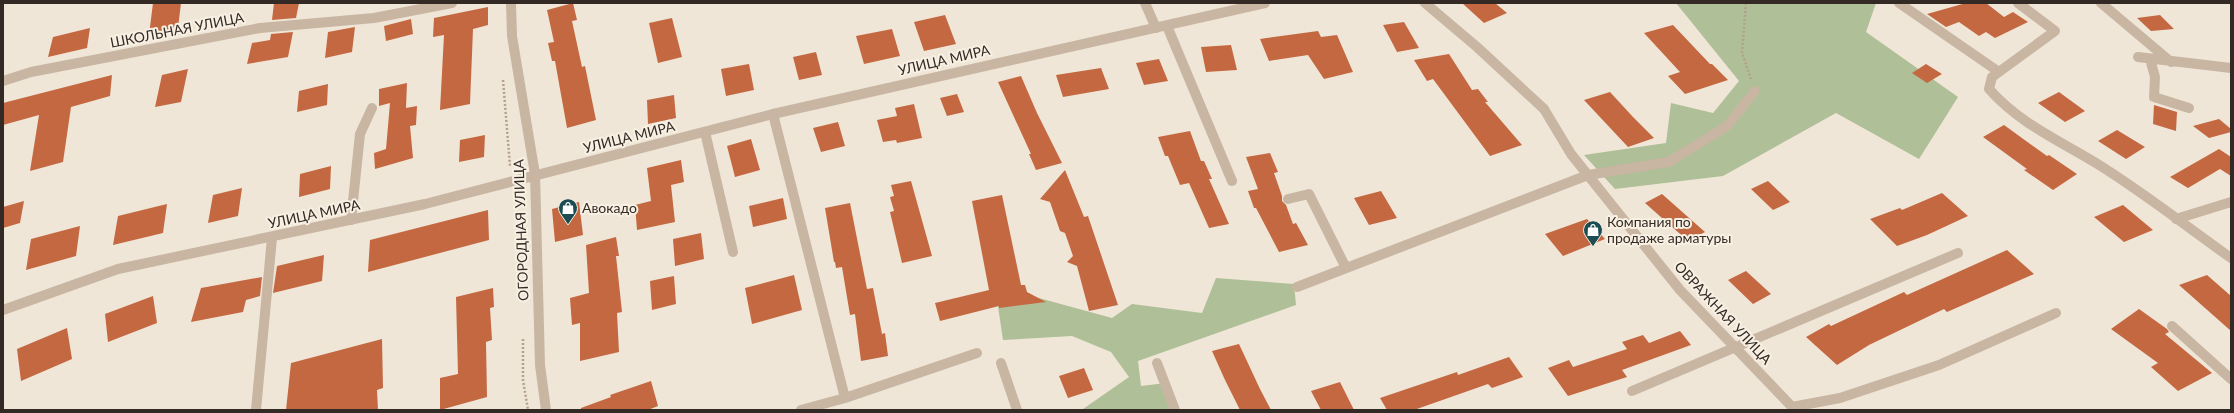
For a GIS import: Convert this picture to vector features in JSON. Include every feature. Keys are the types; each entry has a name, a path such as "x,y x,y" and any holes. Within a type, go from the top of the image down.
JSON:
{"street":[{"name":"ШКОЛЬНАЯ УЛИЦА","path":"3,82 31,72 260,28 374,18 452,3"},
{"name":"ОГОРОДНАЯ УЛИЦА","path":"511,3 512,36 535,174 540,365 546,410"},
{"path":"1145,3 1156,28"},
{"name":"УЛИЦА МИРА","path":"3,310 118,269 272,238 425,204 535,174 773,114 1265,3"},
{"name":"ОВРАЖНАЯ УЛИЦА","path":"1425,3 1477,47 1544,109 1571,154 1680,290 1794,408"},
{"path":"1899,3 1999,72"},
{"path":"2018,3 2055,32 1992,77 1989,89 1999,102 2016,117 2096,164 2231,258"},
{"path":"2100,3 2172,63"},
{"path":"1167,26 1232,181"},
{"path":"2138,58 2172,63 2231,68"},
{"path":"2150,59 2155,77 2154,97 2189,108"},
{"path":"2213,67 2231,76"},
{"path":"1297,287 1588,175 1669,162 1727,126 1755,91"},
{"path":"351,220 360,134 372,108"},
{"path":"773,114 845,398"},
{"path":"705,132 732,252"},
{"path":"1288,199 1309,194 1346,268"},
{"path":"2176,219 2231,202"},
{"path":"256,410 272,238"},
{"path":"1632,391 1958,253"},
{"path":"1794,408 1840,398 1939,365 2056,313"},
{"path":"2172,326 2231,379"},
{"path":"801,410 845,398 977,353"},
{"path":"1001,364 1017,410"},
{"path":"1157,364 1175,410"}],"path":[{"path":"1746,3 1742,53 1755,91"},
{"path":"502,74 510,166 505,167"},
{"path":"523,335 523,380 528,410"}],"green space":[{"path":"1676,3 1876,3 1866,32 1958,97 1919,159 1836,113 1723,176 1615,189 1584,155 1666,143 1671,103 1713,113 1739,81"},
{"path":"1216,278 1294,284 1296,305 1138,361 1141,386 1166,383 1179,410 1084,410 1083,409 1129,377 1111,352 1072,336 1003,340 995,286 1112,318 1132,304 1202,313"}],"building":[{"path":"153,3 181,3 178,28 149,35"},
{"path":"274,3 299,3 296,18 272,20"},
{"path":"573,3 577,20 572,21 582,67 585,66 596,120 567,128 555,61 552,61 548,43 554,42 547,10"},
{"path":"1462,3 1495,3 1507,13 1484,23"},
{"path":"1966,3 1986,3 2004,17 2013,12 2028,22 1995,38 1986,32 1979,36 1959,22 1946,27 1927,14"},
{"path":"488,7 488,25 473,29 470,104 440,110 444,35 433,37 434,18"},
{"path":"945,15 956,44 924,51 914,22"},
{"path":"2160,15 2174,29 2151,31 2137,18"},
{"path":"672,18 682,57 658,63 649,23"},
{"path":"411,19 413,34 386,41 384,26"},
{"path":"1404,22 1419,48 1397,52 1383,25"},
{"path":"1673,25 1710,64 1712,64 1728,80 1685,94 1668,76 1680,72 1644,33"},
{"path":"355,27 352,52 325,58 328,32"},
{"path":"90,28 87,48 48,57 53,37"},
{"path":"892,29 900,56 864,64 856,36"},
{"path":"1318,31 1321,37 1337,35 1353,72 1324,79 1308,55 1269,61 1260,39"},
{"path":"293,32 288,57 247,64 252,43 270,40 271,34"},
{"path":"1231,45 1237,70 1206,72 1201,47"},
{"path":"816,52 822,75 799,80 793,57"},
{"path":"1449,54 1472,90 1478,89 1488,102 1485,102 1522,145 1490,156 1433,79 1427,81 1414,60"},
{"path":"1159,59 1168,81 1144,85 1136,63"},
{"path":"749,64 754,90 726,96 721,69"},
{"path":"1926,64 1942,74 1927,83 1912,73"},
{"path":"1101,68 1109,89 1063,97 1056,75"},
{"path":"188,69 181,102 155,107 162,75"},
{"path":"112,75 110,96 71,107 63,162 30,171 39,115 3,125 3,103"},
{"path":"1021,76 1037,113 1062,163 1036,170 1029,154 1031,154 998,82"},
{"path":"407,83 406,108 417,106 416,125 410,126 413,158 375,169 374,153 386,149 390,103 379,106 379,89"},
{"path":"328,84 327,105 297,112 299,91"},
{"path":"1610,92 1654,138 1628,147 1584,100"},
{"path":"2059,92 2085,111 2065,122 2038,103"},
{"path":"957,94 964,112 947,116 940,98"},
{"path":"674,95 676,118 648,124 647,100"},
{"path":"914,104 922,138 897,143 896,140 883,142 877,120 897,116 895,108"},
{"path":"2154,105 2177,112 2176,131 2153,124"},
{"path":"2219,119 2231,129 2231,132 2209,138 2193,126"},
{"path":"838,122 845,146 821,152 813,128"},
{"path":"2004,125 2047,156 2049,155 2077,174 2053,190 2024,170 2027,169 1983,137"},
{"path":"2117,130 2145,147 2126,159 2098,141"},
{"path":"1190,131 1201,161 1204,161 1212,179 1209,179 1229,224 1209,228 1189,183 1180,185 1168,156 1165,156 1158,137"},
{"path":"485,135 484,157 459,162 460,140"},
{"path":"751,139 760,170 735,177 727,146"},
{"path":"2219,149 2231,157 2231,176 2220,169 2188,188 2170,177"},
{"path":"1270,153 1278,172 1274,173 1282,196 1282,201 1286,205 1293,224 1296,223 1308,245 1279,252 1256,208 1254,208 1248,191 1258,189 1246,157"},
{"path":"681,160 684,182 671,185 675,222 637,230 635,205 651,201 647,168"},
{"path":"331,166 330,189 299,197 300,174"},
{"path":"1065,170 1084,217 1088,216 1118,305 1089,311 1077,266 1067,262 1073,256 1065,233 1060,231 1050,202 1040,199"},
{"path":"911,181 932,256 902,263 890,212 894,211 890,197 894,196 891,185"},
{"path":"1768,181 1790,202 1773,210 1751,189"},
{"path":"242,188 238,216 208,223 213,195"},
{"path":"1381,191 1397,218 1369,225 1354,198"},
{"path":"1942,193 1968,216 1927,235 1897,246 1870,219 1900,208 1902,210"},
{"path":"1662,194 1705,232 1688,241 1645,203"},
{"path":"1002,195 1021,285 1025,285 1027,292 1046,302 999,308 999,306 940,321 935,303 989,290 972,201"},
{"path":"783,198 787,219 753,227 749,206"},
{"path":"24,201 20,223 3,228 3,207"},
{"name":"Авокадо","path":"579,202 583,235 555,242 552,209"},
{"path":"850,203 867,289 873,288 882,334 885,333 888,356 861,361 855,314 850,315 842,267 836,268 834,262 825,208"},
{"path":"167,204 163,233 113,245 118,216"},
{"path":"2123,205 2153,230 2124,242 2094,217"},
{"path":"488,210 489,240 368,272 370,240"},
{"path":"1587,219 1605,239 1563,256 1545,234"},
{"path":"80,226 76,256 26,270 31,239"},
{"path":"701,233 704,259 675,266 673,239"},
{"path":"616,237 619,256 616,256 622,312 617,313 619,352 580,361 580,323 572,325 570,298 589,293 586,245"},
{"path":"2007,250 2034,274 1947,312 1944,309 1869,345 1837,365 1806,337 1829,324 1831,326 1904,292 1907,295"},
{"path":"324,255 322,281 273,293 277,266"},
{"path":"1746,271 1771,294 1753,304 1728,280"},
{"path":"794,275 802,310 752,324 745,288"},
{"path":"2207,275 2231,296 2231,331 2179,285"},
{"path":"674,276 676,304 652,310 650,281"},
{"path":"262,277 260,296 246,300 243,312 191,322 201,288"},
{"path":"493,288 494,307 490,308 492,340 486,342 487,397 440,410 440,378 458,374 456,297"},
{"path":"153,296 157,323 108,342 105,314"},
{"path":"2139,309 2167,329 2169,332 2165,334 2212,373 2178,391 2151,367 2158,363 2111,329"},
{"path":"67,328 72,359 21,381 17,349"},
{"path":"1680,331 1691,345 1622,370 1627,377 1568,396 1548,368 1569,360 1573,367 1627,349 1622,342 1643,335 1649,343"},
{"path":"382,339 383,388 377,390 378,410 286,410 291,363"},
{"path":"1239,344 1271,410 1240,410 1225,380 1212,351"},
{"path":"1509,357 1523,377 1492,388 1488,384 1414,410 1387,410 1380,398 1457,372 1458,375"},
{"path":"1084,368 1093,390 1068,398 1059,376"},
{"path":"651,381 658,406 648,410 581,410 581,408 611,397 610,395"},
{"path":"1340,382 1354,410 1321,410 1311,391"}],"place":[{"name":"Авокадо","path":"568,225"},
{"name":"Компания по продаже арматуры","path":"1593,247"}]}
